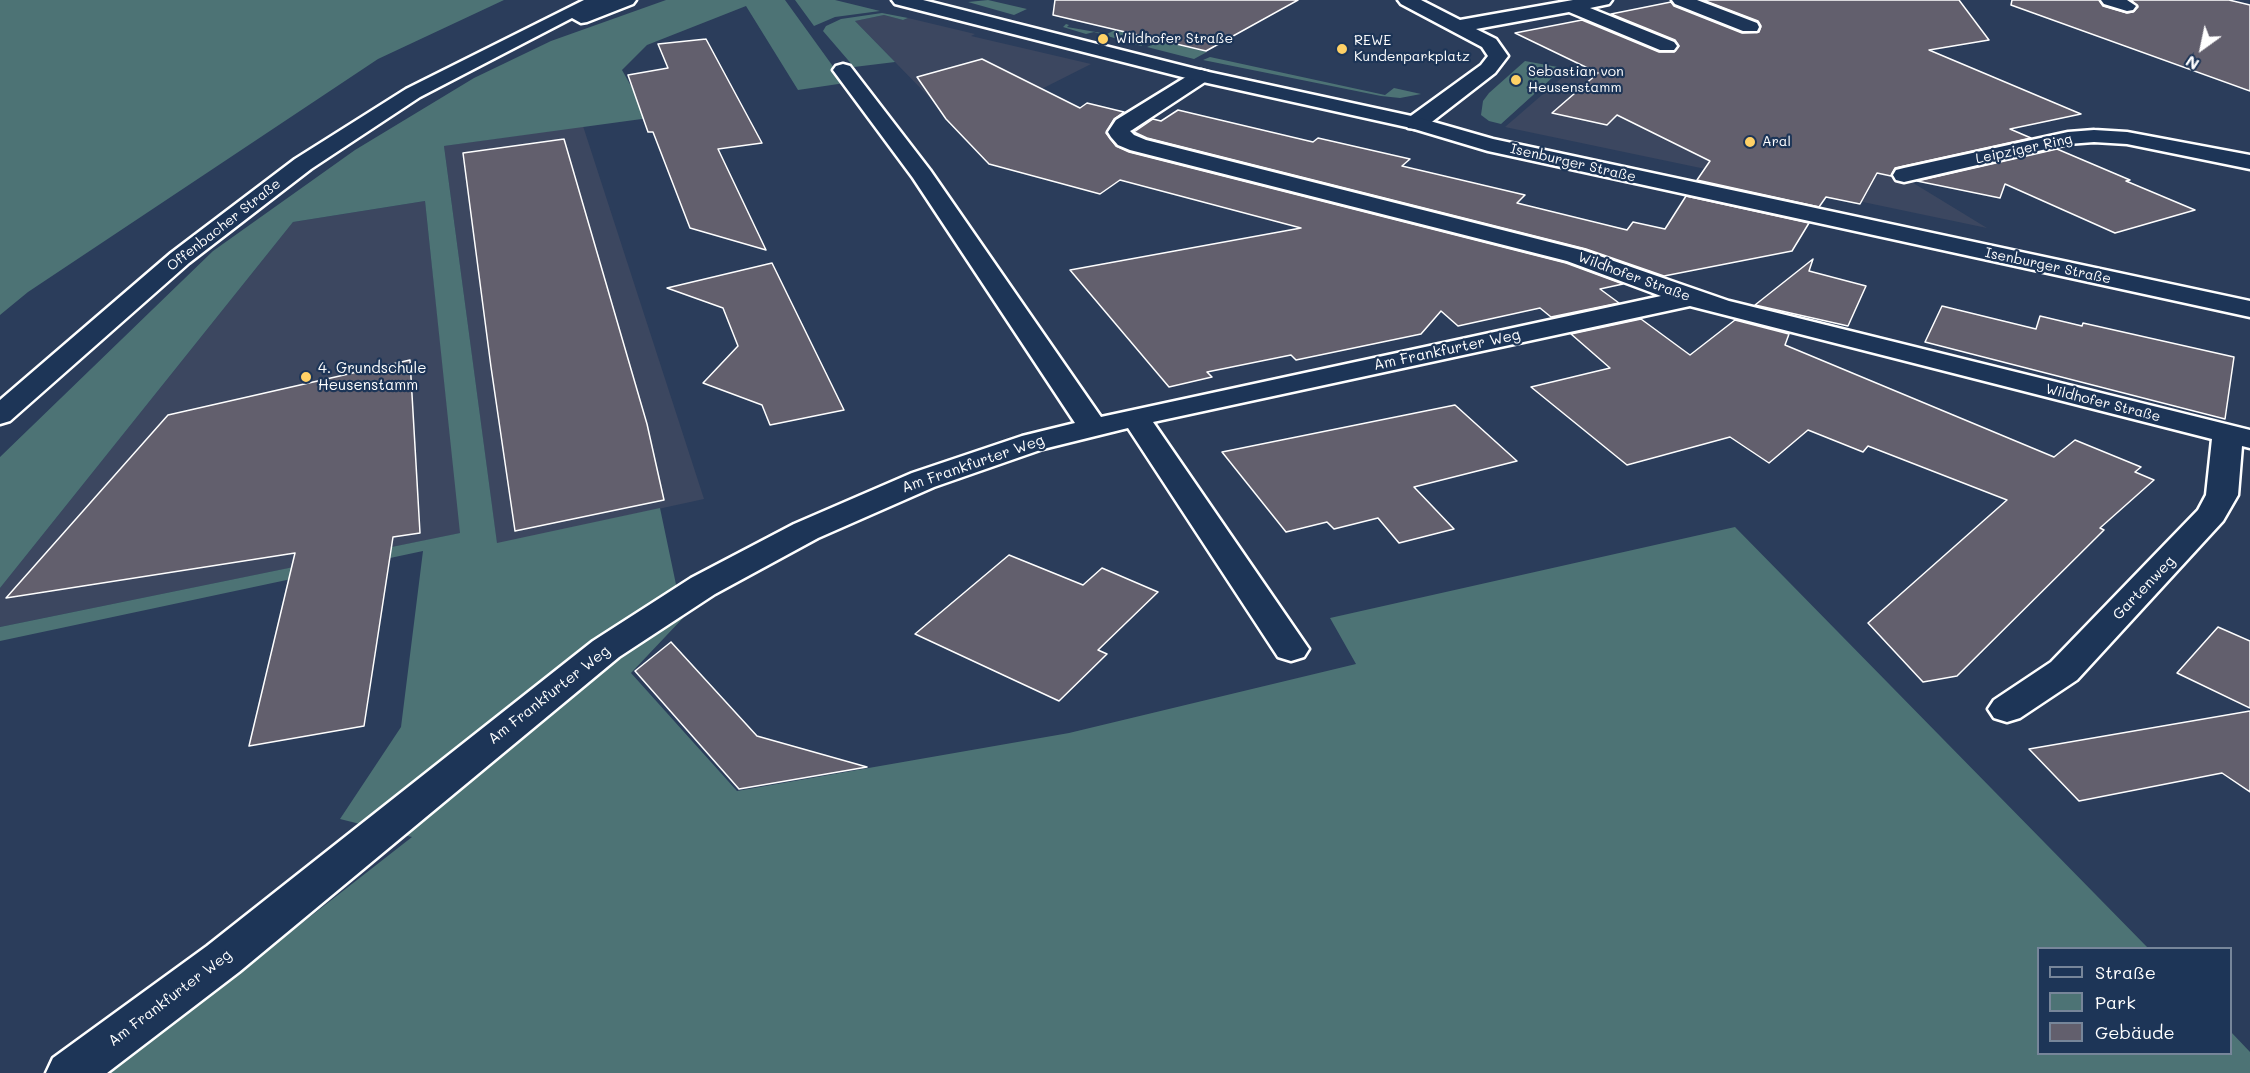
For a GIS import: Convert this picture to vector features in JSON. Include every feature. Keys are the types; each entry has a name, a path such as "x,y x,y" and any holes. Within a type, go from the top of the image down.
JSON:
{"street":[{"name":"Offenbacher Straße","path":"0,415 130,299 266,191 375,115 468,64 598,0"},
{"name":"Offenbacher Straße","path":"468,64 627,0"},
{"name":"Isenburger Straße","path":"901,0 1201,76 1416,123 1488,144 2250,309"},
{"path":"1407,0 1488,43 1498,56 1488,69 1416,123"},
{"path":"1459,26 1603,0"},
{"path":"1681,0 1750,27"},
{"path":"2110,0 2127,6"},
{"path":"1571,6 1667,46"},
{"path":"843,70 922,175 1092,426"},
{"name":"Wildhofer Straße","path":"1201,76 1124,124 1119,132 1126,140 1138,146 1576,256 1689,298 2239,437"},
{"name":"Leipziger Ring","path":"1904,175 2068,138 2094,136 2127,138 2250,162"},
{"name":"Am Frankfurter Weg","path":"70,1073 223,959 606,649 669,607 806,531 866,503 987,456 1092,426 1689,298"},
{"path":"1135,417 1291,649"},
{"name":"Gartenweg","path":"2007,709 2064,671 2212,514 2222,495 2239,437"}],"shaded area":[{"path":"884,15 903,20 908,18 975,34 971,36 1091,64 994,113 946,119 934,102 855,21"},
{"path":"1580,72 1748,103 1910,181 1987,228 1505,127 1565,75"},
{"path":"583,126 704,499 497,544 444,146"},
{"name":"4. Grundschule Heusenstamm","path":"425,201 461,533 0,627 0,588 293,222"}],"green space":[{"path":"0,0 504,0 378,59 28,292 0,315"},
{"path":"666,0 785,0 845,83 798,90 746,6 647,45 622,70 649,118 444,146 497,543 660,508 683,618 631,673 737,791 1069,733 1356,664 1330,618 1735,527 2147,947 2037,947 2037,1055 2232,1055 2232,1033 2250,1052 2250,1073 110,1073 412,837 340,819 401,727 423,551 0,641 0,627 460,533 425,201 293,222 0,588 0,457 213,251 355,150 474,78 551,41"},
{"path":"795,0 835,0 880,11 835,17 814,26"},
{"path":"988,0 1027,9 1014,15 968,2"},
{"path":"882,13 908,18 903,20 884,15 855,21 895,62 854,67 823,31 826,26 841,19"},
{"path":"1066,24 1069,25 1067,27 1107,34 1115,30 1146,37 1139,41 1146,43 1141,46 1094,32 1086,34 1063,27"},
{"path":"1160,41 1207,52 1194,59 1147,47"},
{"path":"1210,57 1385,95 1394,88 1421,94 1400,98 1381,96 1203,60"},
{"path":"1525,61 1563,68 1501,124 1489,121 1481,115 1483,101"}],"building":[{"path":"1055,0 1298,0 1206,51 1053,15"},
{"path":"1703,0 1959,0 1989,40 1929,50 2081,114 2010,129 2031,138 1895,168 1891,176 1877,173 1860,204 1826,197 1819,207 1697,180 1710,161 1617,115 1607,125 1552,113 1598,73 1515,33 1582,20 1659,52 1674,52 1679,46 1675,40 1611,14 1671,2 1674,6 1742,33 1759,32 1761,26 1758,21"},
{"path":"2012,0 2099,0 2103,6 2127,13 2133,12 2138,7 2131,0 2229,0 2250,5 2250,91 2011,5"},
{"path":"706,39 762,143 718,149 766,250 690,228 653,132 648,132 628,75 668,68 658,44"},
{"path":"982,59 1080,108 1087,103 1124,112 1114,119 1106,133 1116,146 1129,152 1566,263 1623,284 1600,289 1619,303 1551,317 1540,308 1458,326 1441,311 1421,334 1296,360 1291,355 1207,372 1212,377 1169,387 1070,270 1301,228 1120,180 1100,194 989,164 946,119 917,77"},
{"path":"1178,110 1313,142 1318,138 1410,159 1402,166 1525,195 1517,203 1627,230 1633,222 1665,229 1686,196 1809,223 1792,251 1664,276 1586,249 1147,138 1134,132 1153,119 1161,121"},
{"path":"564,139 647,424 664,500 515,531 463,153"},
{"path":"2057,149 2195,210 2115,233 2005,184 2000,198 1917,181"},
{"path":"1813,259 1809,271 1866,286 1848,326 1755,305"},
{"path":"772,263 844,410 770,425 762,405 703,383 738,346 723,308 667,288"},
{"path":"1942,306 2036,329 2040,316 2082,326 2083,323 2234,357 2225,419 1925,342"},
{"path":"1641,319 1690,355 1735,320 1789,334 1785,345 2054,457 2075,440 2141,467 2135,472 2154,480 2100,528 2104,530 1957,676 1923,682 1868,623 2007,500 1868,446 1863,452 1808,430 1769,463 1730,437 1627,465 1531,387 1610,368 1571,334"},
{"path":"410,360 420,533 393,537 364,726 249,746 295,553 6,598 168,415"},
{"path":"1455,405 1517,461 1414,487 1454,529 1399,543 1378,518 1334,529 1327,522 1286,532 1222,452"},
{"path":"1009,555 1083,585 1102,568 1158,592 1098,650 1107,654 1059,701 915,634"},
{"path":"2218,627 2250,641 2250,708 2177,673"},
{"path":"671,642 757,736 867,767 739,789 635,671"},
{"path":"2250,711 2250,792 2222,773 2079,801 2029,749"}],"place":[{"name":"Wildhofer Straße","path":"1103,39"},
{"name":"REWE Kundenparkplatz","path":"1342,49"},
{"name":"Sebastian von Heusenstamm","path":"1516,80"},
{"name":"Aral","path":"1750,142"},
{"name":"4. Grundschule Heusenstamm","path":"306,377"}]}
